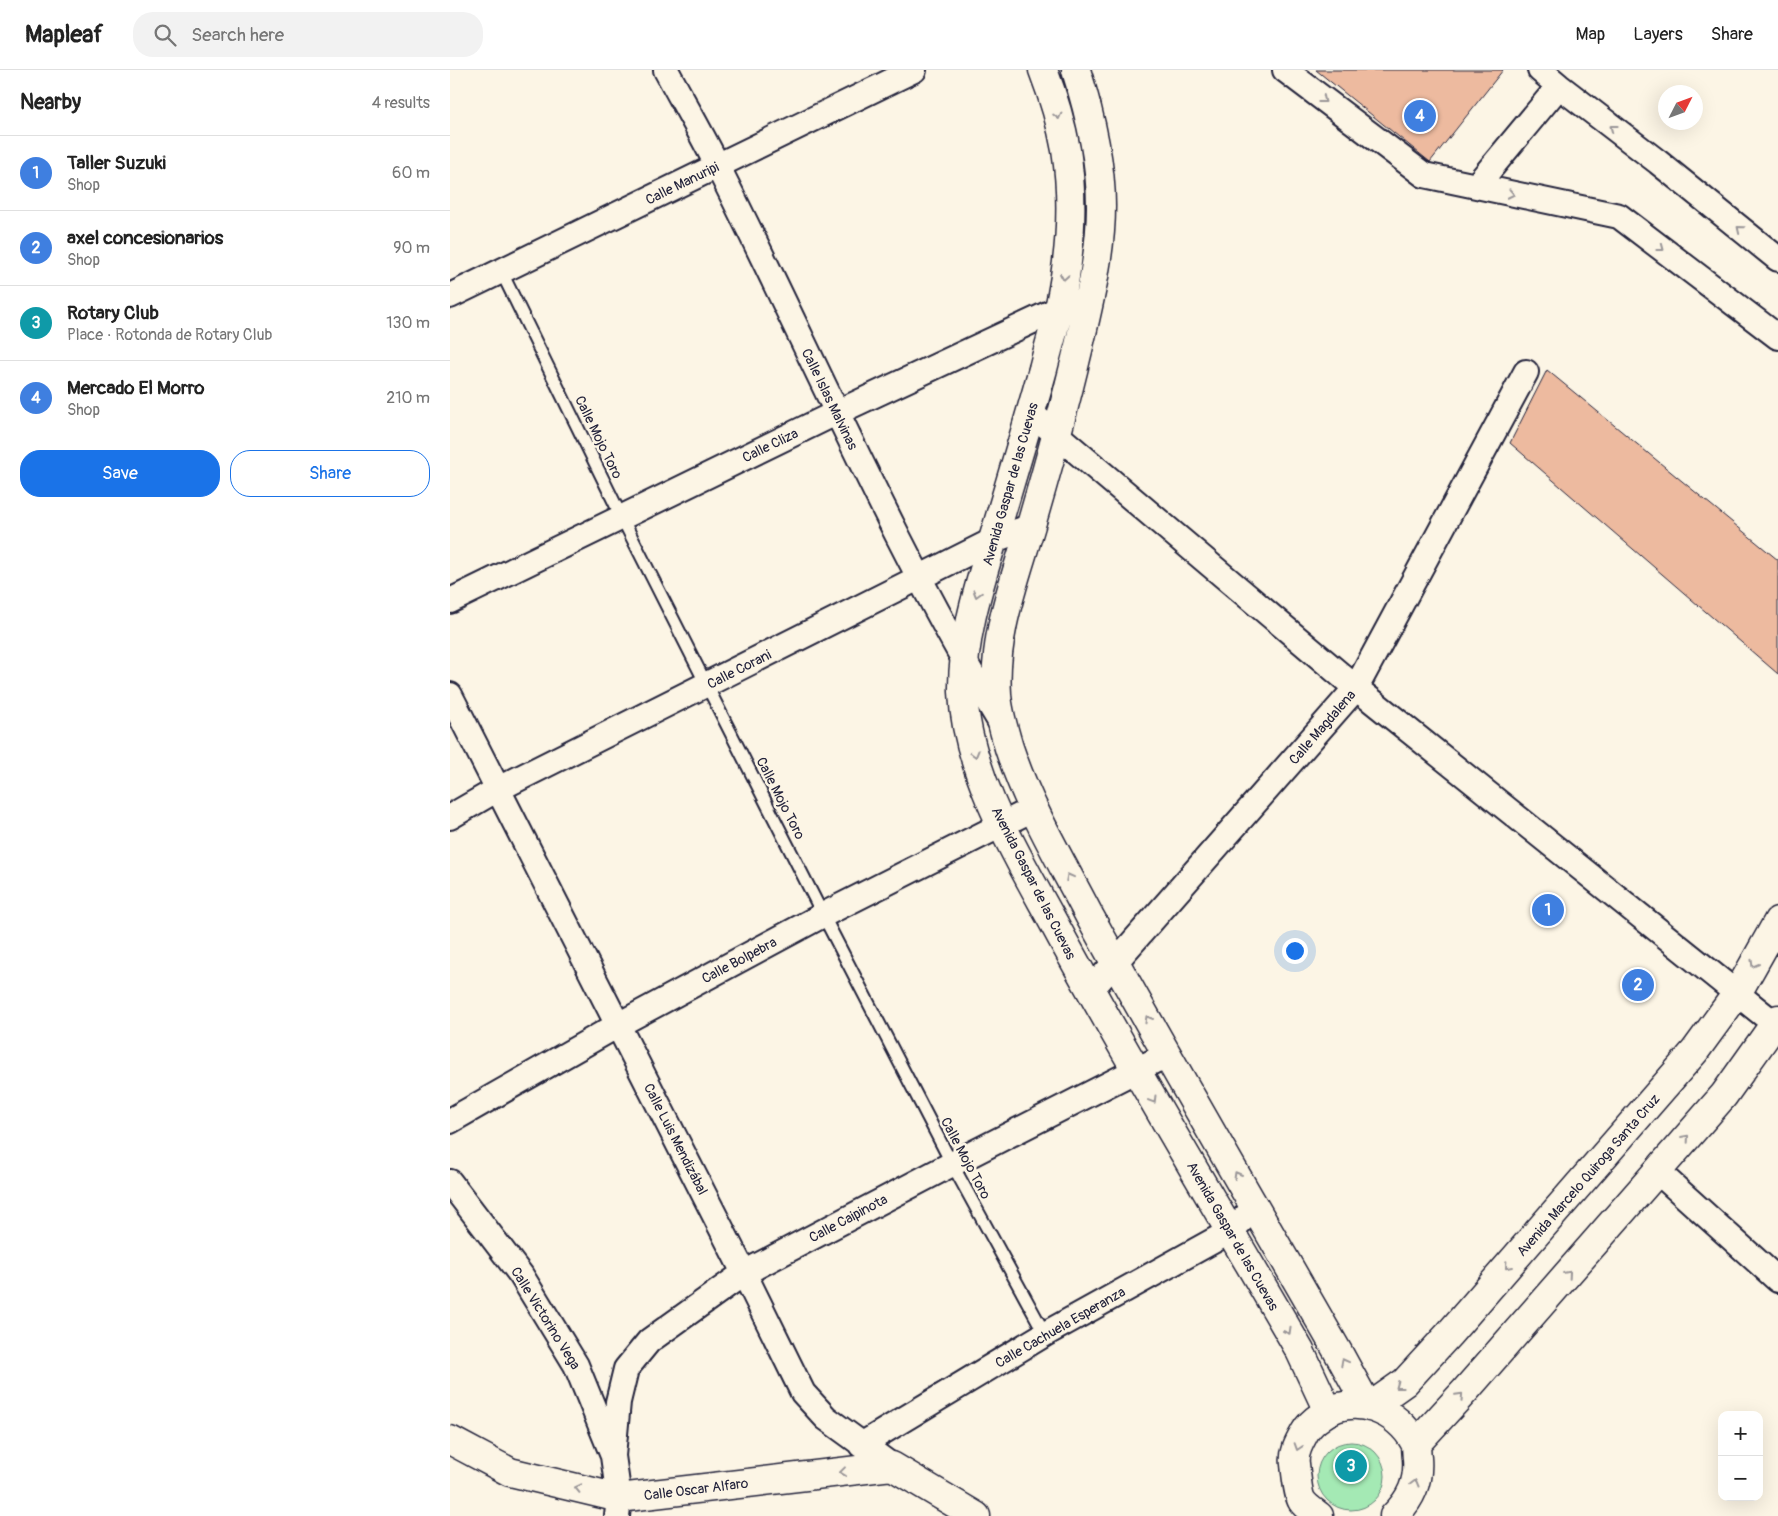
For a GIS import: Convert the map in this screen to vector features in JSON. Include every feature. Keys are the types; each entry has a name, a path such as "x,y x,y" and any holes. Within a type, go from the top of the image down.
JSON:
{"main road":[{"name":"Avenida Gaspar de las Cuevas","path":"1043,70 1056,108 1066,151 1070,203 1067,255 1059,308 1031,413 972,611 963,660 963,696 968,731 980,772 1001,824 1135,1071 1300,1351 1328,1411"},
{"path":"1076,70 1085,98 1098,164 1101,206 1100,245 1091,295 1057,436 1002,623 999,644 997,696 1002,725 1033,810 1115,962 1369,1406"},
{"name":"Avenida Marcelo Quiroga Santa Cruz","path":"1369,1406 1405,1382 1695,1051 1738,992 1778,921"},
{"path":"1416,1444 1465,1391 1724,1095 1776,1022"},
{"path":"1302,1511 1294,1461 1298,1443 1308,1428 1328,1411 1352,1405 1369,1406 1387,1413 1400,1423 1416,1444 1418,1471 1414,1489 1405,1505 1394,1516"},
{"name":"Calle Oscar Alfaro","path":"450,1440 510,1472 618,1507 892,1466"},
{"name":"Calle Luis Mendizábal","path":"892,1466 976,1516"}],"street":[{"name":"Calle Islas Malvinas","path":"666,70 718,166 836,413 920,578 963,660 1002,725"},
{"name":"Calle Manuripi","path":"450,296 914,70"},
{"path":"1285,70 1424,175 1619,216 1778,337"},
{"path":"1540,70 1778,259"},
{"path":"1476,186 1558,86"},
{"name":"Calle Cliza","path":"450,601 836,413 1059,308 1091,295"},
{"name":"Calle Magdalena","path":"1090,991 1356,688 1526,372"},
{"path":"1031,413 1356,688 1776,1022"},
{"name":"Calle Corani","path":"450,816 498,789 992,541 1031,526"},
{"name":"Calle Luis Mendizábal","path":"450,695 744,1273 803,1393 826,1418 892,1466"},
{"name":"Calle Bolpebra","path":"450,1121 618,1025 823,915 1001,824 1033,810"},
{"name":"Calle Caipinota","path":"613,1456 618,1402 626,1369 649,1341 744,1273 1168,1054"},
{"path":"1657,1171 1778,1280"},
{"name":"Calle Victorino Vega","path":"450,1182 521,1275 576,1365 613,1456 618,1507"},
{"name":"Calle Cachuela Esperanza","path":"861,1445 1045,1334 1231,1231 1255,1207"}],"lane":[{"name":"Calle Mojo Toro","path":"501,271 622,518 823,915 952,1164 1045,1334"}],"green space":[{"path":"1351,1442 1364,1444 1375,1452 1383,1463 1385,1476 1383,1489 1375,1500 1364,1508 1351,1510 1338,1508 1327,1500 1319,1489 1317,1476 1319,1463 1327,1452 1338,1444"}],"building":[{"path":"1316,70 1503,70 1430,162"},
{"path":"1547,370 1778,560 1778,674 1510,443"}],"place":[{"name":"Mercado El Morro","path":"1420,116"},
{"name":"Taller Suzuki","path":"1548,910"},
{"name":"axel concesionarios","path":"1638,985"},
{"name":"Rotary Club","path":"1351,1466"}]}
